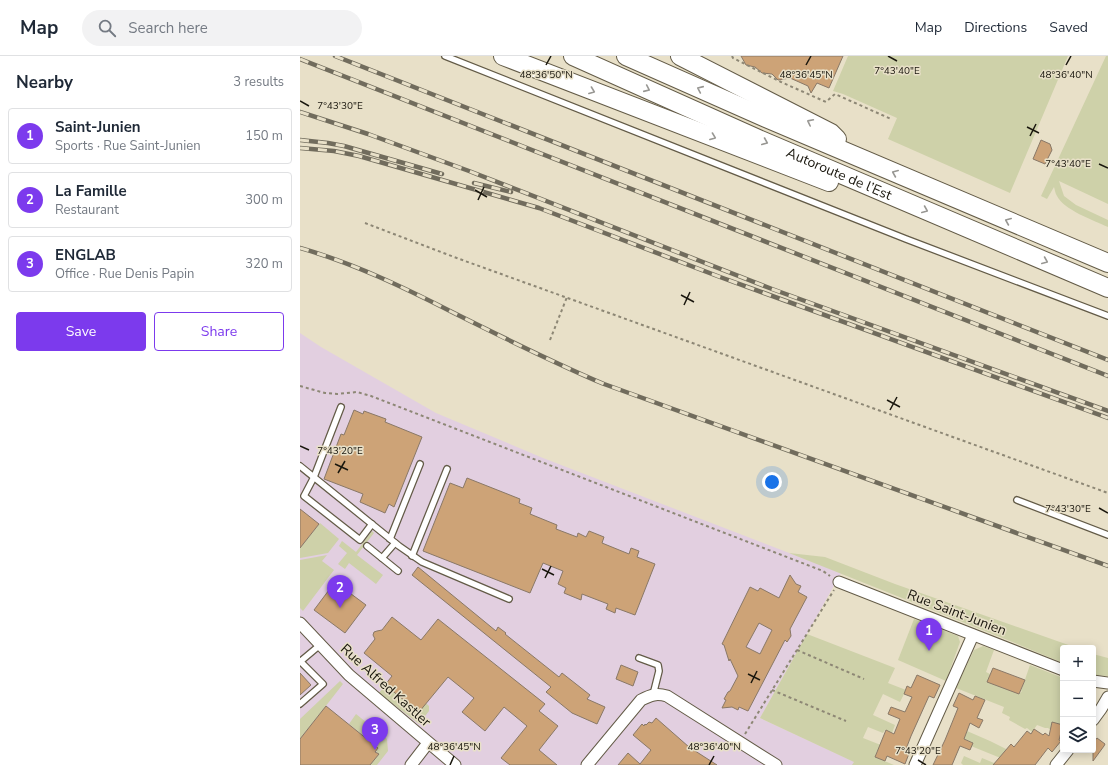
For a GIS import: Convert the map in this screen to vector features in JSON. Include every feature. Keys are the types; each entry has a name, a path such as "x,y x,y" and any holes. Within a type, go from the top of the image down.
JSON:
{"highway":[{"path":"503,56 810,174 864,197 889,195"},
{"name":"Autoroute de l’Est","path":"573,56 756,138 1108,288"},
{"name":"Autoroute de l’Est","path":"626,56 766,118 1108,263"},
{"path":"680,56 831,133 852,154"}],"street":[{"name":"Rue Saint-Junien","path":"839,582 1060,669"},
{"name":"Rue Alfred Kastler","path":"300,623 349,675 455,765"},
{"path":"915,765 973,635"},
{"path":"1096,681 1108,683"},
{"path":"587,765 641,700 649,696 659,694 667,696 776,765"},
{"path":"1096,718 1105,712 1108,697"},
{"path":"411,765 428,742"},
{"path":"1056,765 1066,753"}],"lane":[{"path":"445,56 906,239 1108,316"},
{"path":"341,407 314,477 304,496 360,540 372,524"},
{"path":"382,558 392,541 420,464"},
{"path":"300,466 412,556 432,567 509,599"},
{"path":"412,556 447,469"},
{"path":"1017,500 1108,535"},
{"path":"367,546 398,571"},
{"path":"300,704 323,684 300,661 320,645"},
{"path":"639,658 658,665 659,671 653,695"}],"path":[{"path":"732,56 733,58 780,82 826,102 835,94 891,119"},
{"path":"365,223 567,298 1108,493"},
{"path":"550,340 567,298"},
{"path":"300,386 325,393 337,394 357,392 371,396 823,571 839,582 740,742"},
{"path":"797,650 864,679"},
{"path":"772,690 846,722"}],"shaded area":[{"path":"300,333 321,347 436,413 543,458 841,573 760,718 861,765 300,765"}],"green space":[{"path":"848,56 1068,56 1010,193 888,139 897,118 833,91"},
{"path":"1106,56 1108,56 1108,204 1059,181 1064,196 1076,205 1108,220 1108,227 1066,206 1055,193 1054,187 1047,199 1041,196"},
{"path":"320,523 339,539 328,553 300,558 300,548"},
{"path":"372,531 374,533 357,555 383,575 376,584 349,563 345,569 338,564 347,553 339,546 342,541 356,552"},
{"path":"789,553 825,557 895,584 1068,645 1060,645 1060,662"},
{"path":"327,555 322,561 334,570 303,611 300,608 300,560"},
{"path":"914,619 958,636 960,642 946,681 898,660"},
{"path":"807,634 895,668 888,683 906,690 900,702 883,694 873,715 895,725 892,733 885,730 883,733 868,727 863,738 886,747 883,753 877,751 875,757 894,765 852,765 854,762 760,718"},
{"path":"983,646 994,650 986,672 990,674 988,682 1019,694 1022,691 1030,665 1060,677 1060,724 1052,723 1051,726 1060,728 1060,737 1048,728 1037,725 1032,732 1027,728 1025,729 1009,720 1010,717 1002,713 1004,707 956,688 974,650"},
{"path":"1096,655 1108,658 1108,676 1096,675"},
{"path":"340,681 343,684 300,739 300,719"},
{"path":"385,685 419,712 426,703 429,706 429,711 419,724 379,693"},
{"path":"356,714 387,739 388,751 377,765 370,765 379,754 376,750 378,748 349,724"},
{"path":"967,731 1006,749 1007,751 1003,759 971,746 972,742 964,739"},
{"path":"964,756 980,763 982,758 994,763 996,762 999,765 963,765 961,763"}],"building":[{"path":"741,56 843,56 829,88 817,83 811,93 808,86 790,78 778,80 772,74 762,73 755,67 746,65"},
{"path":"1041,140 1050,144 1052,150 1045,164 1033,159"},
{"path":"354,410 363,414 364,411 386,419 385,422 422,437 394,507 389,504 385,513 360,502 363,494 324,479 341,434 344,435"},
{"path":"467,478 520,499 519,503 532,508 530,514 557,525 556,529 577,537 578,533 586,537 589,531 604,537 602,543 629,554 631,548 639,551 637,557 655,564 635,615 616,608 615,613 606,609 608,604 582,594 581,600 564,593 566,588 558,584 563,571 543,563 530,593 423,551 450,483 463,488"},
{"path":"300,509 319,524 300,548"},
{"path":"418,567 496,631 498,627 559,677 562,673 590,695 587,699 605,707 597,724 572,713 546,692 551,687 412,575"},
{"path":"790,575 796,584 801,586 798,592 807,597 790,629 791,636 787,642 785,640 748,711 739,707 738,710 732,707 722,708 726,700 724,699 738,676 730,659 729,661 724,645 722,644 750,587 758,591 760,588 779,598","holes":["759,623 772,630 760,654 746,647"]},
{"path":"335,582 366,605 345,633 314,610"},
{"path":"392,617 421,640 438,619 545,704 539,711 558,726 539,750 557,765 510,765 501,758 527,726 504,707 485,731 462,712 474,698 448,677 419,712 385,685 392,676 364,653 375,639 373,635 374,632 382,630"},
{"path":"621,665 638,672 633,686 616,679"},
{"path":"993,668 1025,680 1019,694 987,682"},
{"path":"300,673 311,685 300,695"},
{"path":"917,675 940,685 934,698 929,696 911,736 906,749 910,751 905,764 887,756 885,761 875,757 886,730 894,734 900,719 888,714 891,707 905,712 912,697 904,694 907,686 911,688"},
{"path":"959,693 973,700 975,696 985,700 977,718 983,720 979,728 970,723 964,739 973,743 970,750 960,746 952,765 933,765 958,708 953,706"},
{"path":"326,706 378,748 375,752 379,754 370,765 300,765 300,739"},
{"path":"656,718 689,747 717,765 618,765 628,753 640,764 651,750 633,735 642,724 644,726 649,722 652,723"},
{"path":"1052,722 1060,724 1060,742 1052,752 1048,748 1035,765 993,765 1011,744 1014,747 1027,731 1031,734 1034,729 1043,735 1045,733 1049,736"},
{"path":"1097,738 1105,744 1093,761 1093,753 1096,753"}],"railway":[{"path":"335,56 1108,360"},
{"path":"300,59 1108,376"},
{"path":"300,112 368,134 469,171 772,289 1108,411"},
{"path":"300,140 344,146 442,174"},
{"path":"300,148 334,151 359,156 539,208 720,277 1108,418"},
{"path":"474,183 511,192"},
{"path":"300,248 378,276 527,349 604,384 1108,566"}],"place":[{"name":"La Famille","path":"340,608"},
{"name":"Saint-Junien","path":"929,651"},
{"name":"ENGLAB","path":"375,750"}]}
